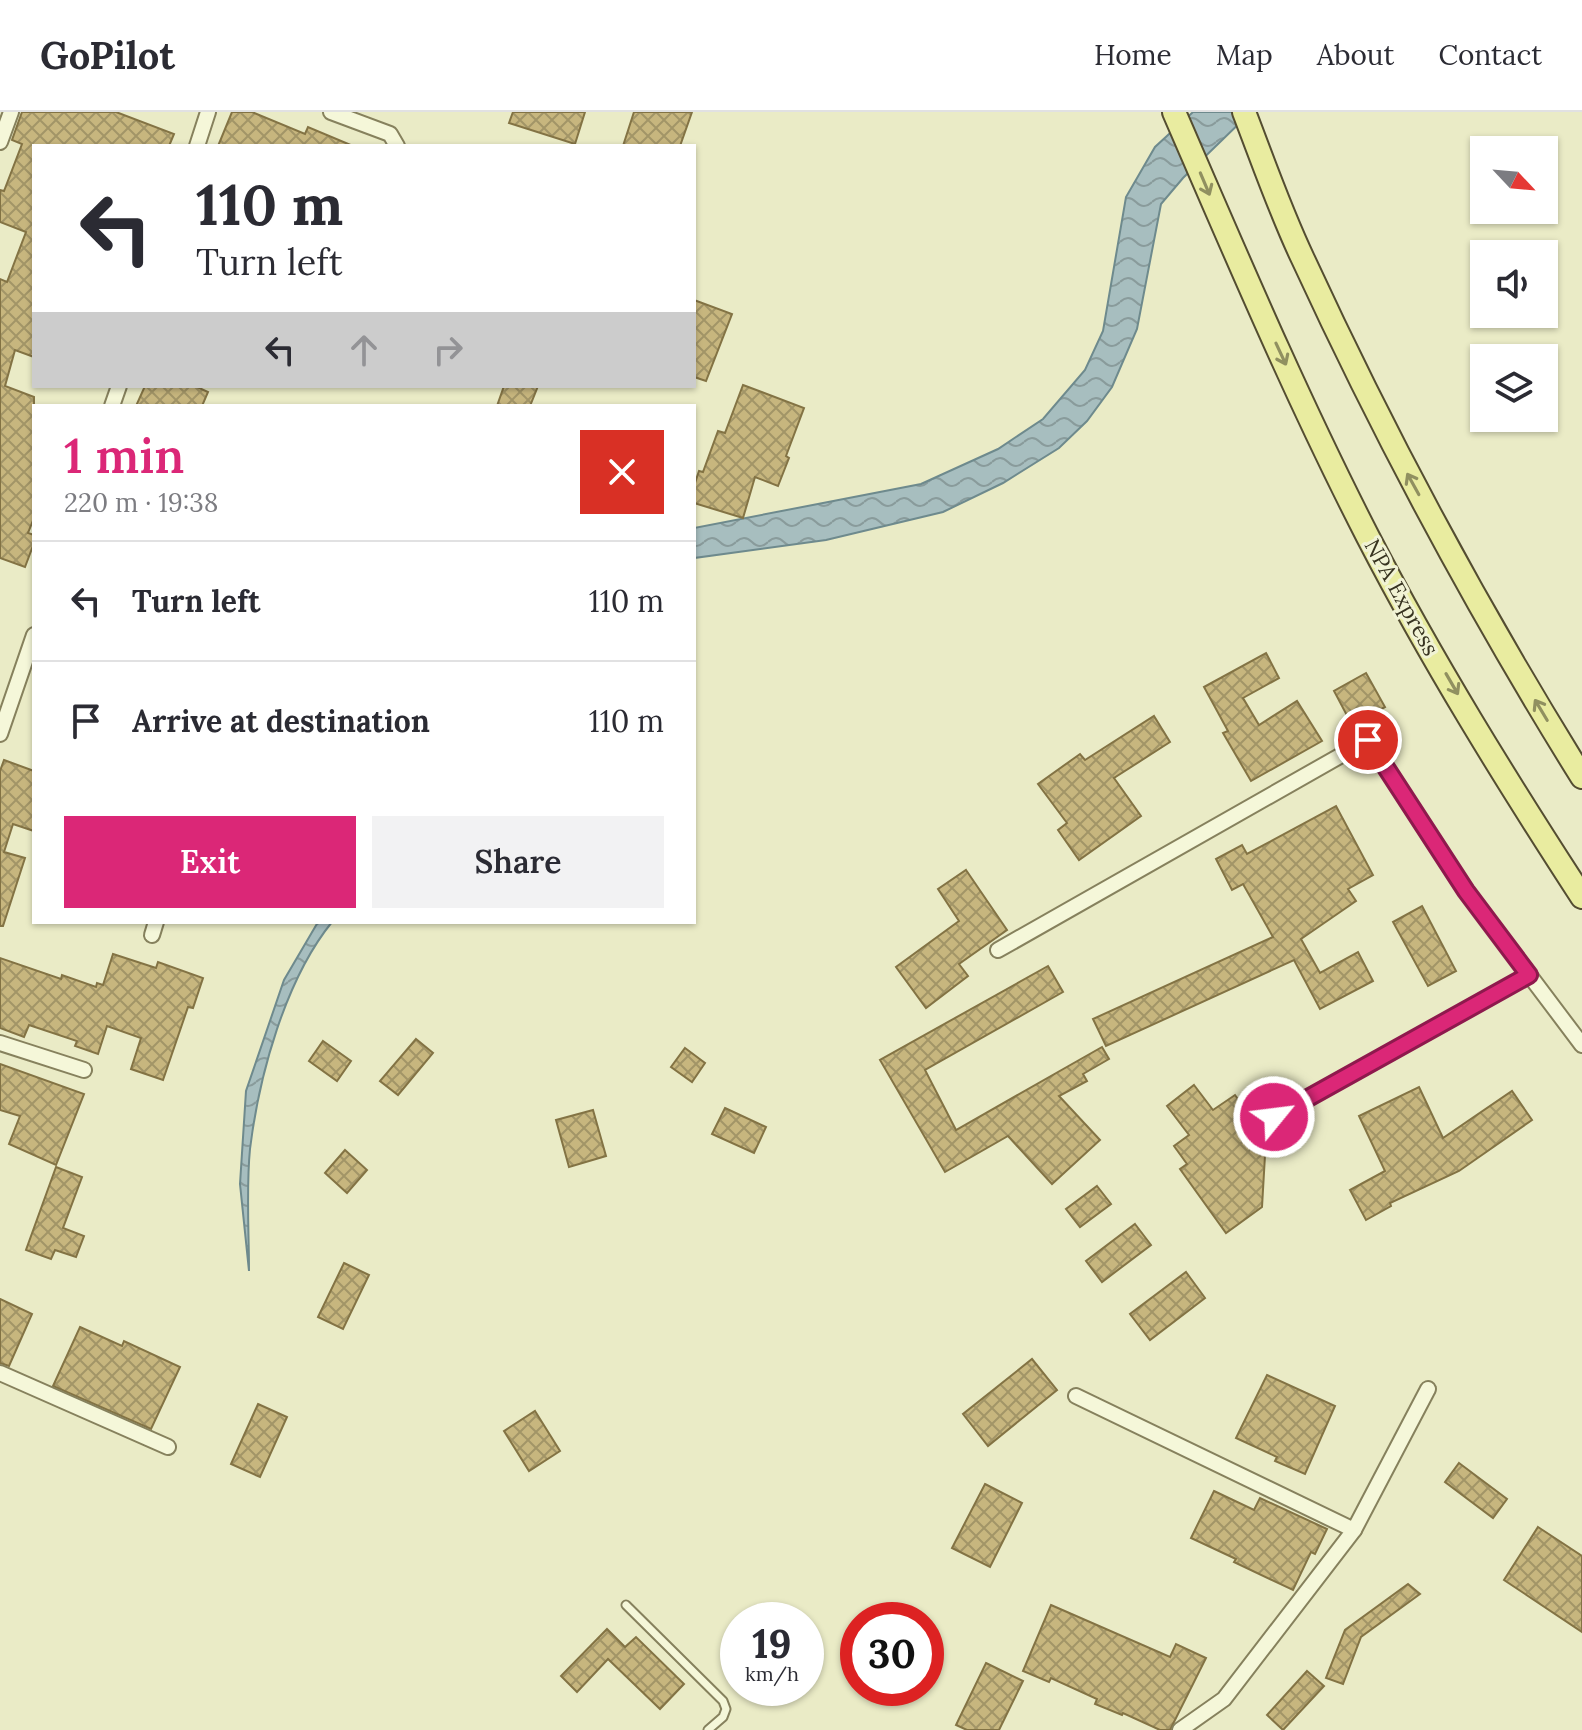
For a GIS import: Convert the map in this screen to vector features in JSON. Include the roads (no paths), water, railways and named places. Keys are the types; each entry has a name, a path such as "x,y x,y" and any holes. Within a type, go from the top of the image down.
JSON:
{"main road":[{"name":"NPA Express","path":"1174,112 1248,283 1369,538 1520,802 1582,897"},
{"path":"1244,112 1301,256 1403,466 1525,683 1582,777"}],"street":[{"path":"0,142 11,112"},
{"path":"198,144 208,112"},
{"path":"331,112 390,134 396,144"},
{"path":"0,734 32,641"},
{"path":"998,950 1368,740 1466,891 1582,1045"},
{"path":"1274,1117 1529,975"},
{"path":"0,1043 84,1070"},
{"path":"0,1373 168,1447"},
{"path":"1180,1730 1224,1699 1354,1530 1428,1389"},
{"path":"1076,1396 1354,1530"}],"lane":[{"path":"626,1605 723,1701 726,1709 723,1717 708,1730"}],"water":[{"path":"1193,112 1251,112 1183,178 1161,204 1137,329 1112,387 1087,421 1059,448 1003,483 943,512 826,540 696,558 696,528 921,484 998,449 1043,419 1085,370 1103,331 1126,197 1155,147"},
{"path":"317,924 331,924 315,945 288,1000 260,1091 249,1164 249,1271 240,1184 246,1091 284,980"}]}
